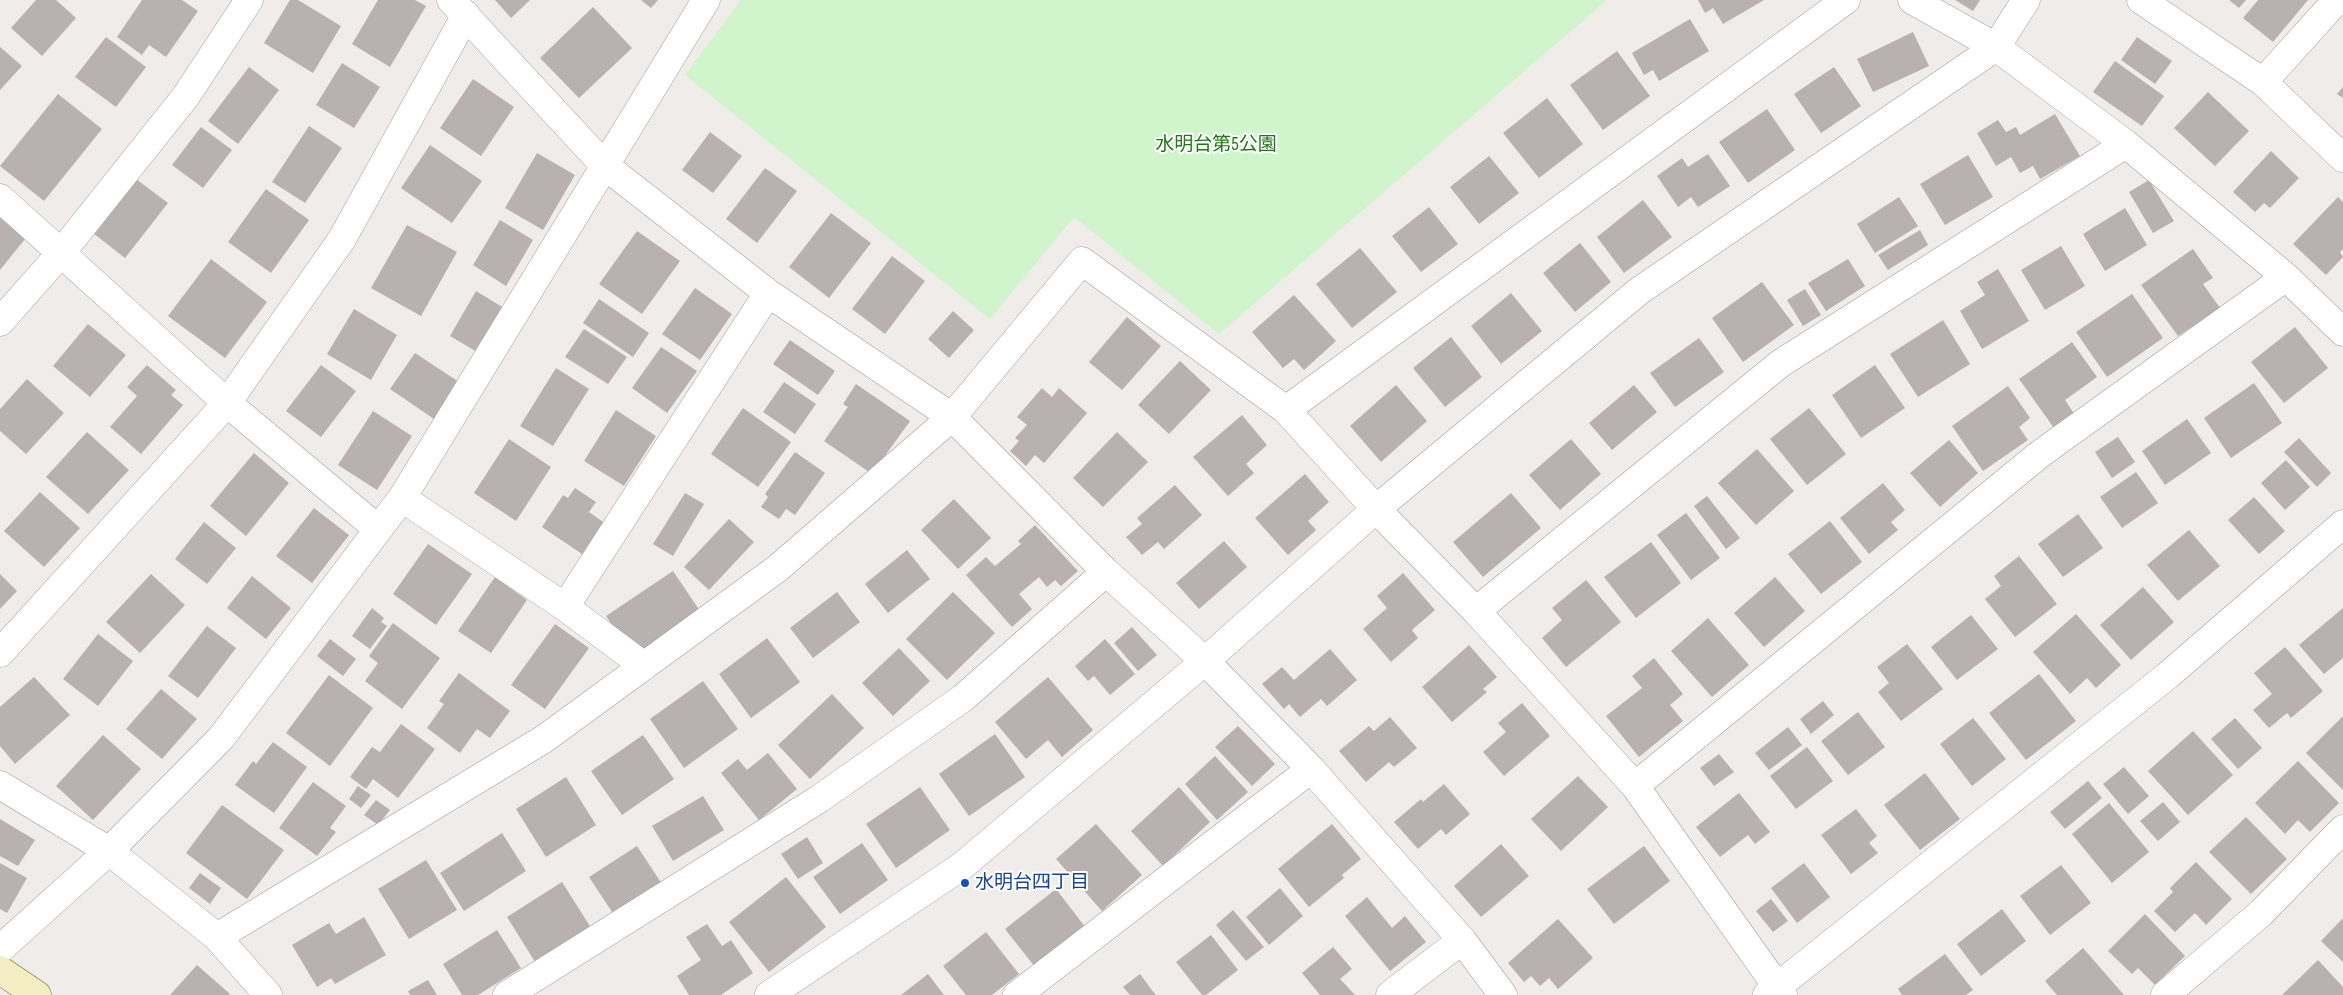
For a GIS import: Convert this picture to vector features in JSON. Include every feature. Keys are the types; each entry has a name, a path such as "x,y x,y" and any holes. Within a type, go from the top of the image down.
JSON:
{"street":[{"path":"0,322 61,253 186,96 249,0"},
{"path":"0,949 109,851 221,738 402,498 706,0"},
{"path":"1286,410 1846,0"},
{"path":"1912,0 1996,47 2126,144 2286,277 2343,332"},
{"path":"770,995 962,866 1205,661 1376,509 1640,291 1996,47 2026,0"},
{"path":"2141,0 2263,82 2343,158"},
{"path":"2263,82 2337,0"},
{"path":"0,653 227,402 342,239 458,8 604,166 768,294 952,417 1106,572 1205,661 1311,769 1462,940 1503,995"},
{"path":"1476,611 1781,363 2126,144"},
{"path":"0,198 227,402 378,529"},
{"path":"217,937 544,739 778,568 952,417 1082,261 1286,410 1376,509 1476,611 1635,786 1775,992 2167,676 2343,524"},
{"path":"1635,786 2040,454 2286,277"},
{"path":"565,607 768,294"},
{"path":"402,498 565,607 644,666"},
{"path":"507,995 819,799 963,698 1106,572"},
{"path":"1017,995 1311,769"},
{"path":"0,785 109,851 217,937 268,995"},
{"path":"2165,995 2261,913 2343,829"},
{"path":"1390,995 1462,940"},
{"path":"0,970 37,995"}],"green space":[{"name":"水明台第5公園","path":"741,0 1607,0 1219,334 1074,217 990,319 685,75"}],"building":[{"path":"36,0 56,0 76,18 42,56 11,28"},
{"path":"142,0 182,0 198,11 166,57 149,45 142,55 117,37"},
{"path":"290,0 298,0 341,26 313,73 264,43"},
{"path":"378,0 415,0 426,6 390,67 352,44"},
{"path":"495,0 530,0 511,18"},
{"path":"641,0 658,0 651,8"},
{"path":"1698,0 1764,0 1723,24 1713,8 1705,13"},
{"path":"1955,0 1980,0 1973,11"},
{"path":"2229,0 2246,0 2239,8"},
{"path":"2258,0 2308,0 2273,42 2243,18"},
{"path":"593,7 632,48 579,98 540,58"},
{"path":"1690,19 1709,51 1659,81 1653,70 1644,75 1632,53"},
{"path":"1913,32 1929,66 1873,92 1857,59"},
{"path":"106,37 146,67 116,107 75,77"},
{"path":"2137,37 2172,61 2155,84 2121,60"},
{"path":"0,47 22,66 0,90"},
{"path":"1617,51 1650,96 1603,130 1570,85"},
{"path":"2115,61 2164,96 2142,126 2093,92"},
{"path":"342,63 380,87 354,128 316,105"},
{"path":"249,67 279,90 238,144 208,121"},
{"path":"1834,67 1861,106 1821,133 1794,94"},
{"path":"473,79 514,107 481,156 440,128"},
{"path":"2343,87 2343,98 2337,94"},
{"path":"2208,92 2249,131 2215,166 2174,128"},
{"path":"58,94 102,129 44,201 0,166"},
{"path":"1547,98 1583,144 1539,178 1503,133"},
{"path":"1767,109 1795,150 1748,183 1719,142"},
{"path":"2055,114 2080,156 2040,179 2033,166 2020,173 2011,157 1996,166 1977,133 1998,120 2006,132 2016,127 2020,135"},
{"path":"309,126 342,148 305,203 272,182"},
{"path":"201,127 232,150 203,188 172,165"},
{"path":"710,132 742,156 713,193 682,170"},
{"path":"430,145 482,181 452,223 401,188"},
{"path":"2271,151 2299,178 2270,208 2264,203 2255,212 2233,192"},
{"path":"537,153 575,175 543,230 505,208"},
{"path":"1708,154 1730,186 1698,207 1691,197 1678,207 1657,176 1682,158 1688,167"},
{"path":"1968,155 1993,197 1945,225 1920,184"},
{"path":"1489,156 1519,193 1479,224 1450,187"},
{"path":"765,168 797,191 757,243 726,219"},
{"path":"136,179 168,203 125,258 93,233"},
{"path":"2149,180 2174,221 2153,233 2129,192"},
{"path":"266,189 309,220 271,273 228,242"},
{"path":"1899,197 1918,226 1875,253 1857,224"},
{"path":"2338,197 2343,202 2343,249 2340,252 2343,257 2326,275 2293,244"},
{"path":"1643,200 1672,237 1624,273 1597,237"},
{"path":"1429,207 1458,244 1421,272 1392,236"},
{"path":"2125,208 2147,245 2105,271 2083,234"},
{"path":"831,213 871,243 829,298 789,267"},
{"path":"0,218 25,239 0,270"},
{"path":"500,220 533,240 506,286 473,265"},
{"path":"407,225 457,252 421,316 371,288"},
{"path":"1920,230 1928,245 1888,270 1878,255"},
{"path":"637,231 680,261 642,314 599,284"},
{"path":"1580,243 1611,282 1575,312 1543,273"},
{"path":"2061,246 2085,286 2045,310 2021,270"},
{"path":"1360,248 1397,292 1352,328 1316,284"},
{"path":"2193,249 2213,278 2203,284 2220,308 2178,336 2141,285"},
{"path":"892,256 925,281 885,334 852,309"},
{"path":"211,259 267,302 225,358 168,316"},
{"path":"1848,259 1865,286 1826,311 1808,283"},
{"path":"1998,269 2029,321 1982,349 1960,311 1985,295 1977,282"},
{"path":"1762,282 1794,325 1743,362 1712,318"},
{"path":"695,288 732,314 700,360 662,334"},
{"path":"1805,289 1821,315 1803,326 1787,300"},
{"path":"476,291 504,308 477,352 450,336"},
{"path":"1511,293 1542,331 1501,364 1471,326"},
{"path":"2132,294 2163,338 2107,377 2076,332"},
{"path":"1294,295 1336,341 1304,370 1294,359 1283,368 1252,332"},
{"path":"599,299 649,333 633,357 583,323"},
{"path":"354,309 397,335 371,380 327,354"},
{"path":"953,311 974,330 949,358 928,339"},
{"path":"1127,317 1161,346 1122,390 1089,362"},
{"path":"1943,320 1970,364 1918,397 1890,354"},
{"path":"88,324 126,355 90,397 53,366"},
{"path":"2295,327 2328,368 2284,403 2251,362"},
{"path":"584,329 627,357 608,384 565,357"},
{"path":"1451,337 1482,377 1445,407 1413,368"},
{"path":"1699,338 1724,372 1675,407 1650,373"},
{"path":"790,340 835,371 818,395 773,364"},
{"path":"2072,342 2097,377 2065,400 2075,415 2054,428 2019,379"},
{"path":"661,347 697,371 667,413 632,388"},
{"path":"415,353 459,382 434,419 390,389"},
{"path":"1180,361 1211,390 1169,434 1138,405"},
{"path":"147,365 176,390 171,395 183,405 141,454 110,427 137,396 127,387"},
{"path":"321,365 356,391 321,437 286,411"},
{"path":"1875,365 1905,408 1861,438 1832,395"},
{"path":"556,368 589,389 553,446 520,426"},
{"path":"27,379 64,413 26,454 0,431 0,409"},
{"path":"784,382 816,404 795,434 763,412"},
{"path":"2254,383 2282,423 2231,458 2204,418"},
{"path":"856,384 910,421 872,474 824,441 848,407 843,404"},
{"path":"1396,385 1427,421 1381,462 1350,426"},
{"path":"1634,385 1657,412 1612,450 1589,423"},
{"path":"2008,386 2030,418 2019,427 2028,440 1983,471 1952,426"},
{"path":"1042,388 1052,397 1059,388 1087,413 1044,463 1035,455 1026,466 1010,451 1019,441 1015,438 1027,425 1017,417"},
{"path":"743,408 791,442 758,487 711,454"},
{"path":"1809,408 1846,454 1807,485 1770,439"},
{"path":"616,410 656,436 624,486 584,461"},
{"path":"373,411 412,436 377,490 338,465"},
{"path":"1242,415 1267,445 1246,464 1254,473 1228,496 1193,457"},
{"path":"2187,419 2211,453 2165,485 2142,451"},
{"path":"87,432 129,470 88,514 46,477"},
{"path":"1117,432 1148,462 1103,507 1073,478"},
{"path":"2118,437 2135,462 2112,478 2095,452"},
{"path":"2299,438 2331,473 2317,487 2284,452"},
{"path":"509,439 551,467 516,521 474,493"},
{"path":"1571,439 1601,474 1560,510 1529,475"},
{"path":"1949,440 1978,473 1940,507 1910,473"},
{"path":"1757,449 1794,491 1756,525 1718,483"},
{"path":"795,452 825,473 795,515 786,509 779,519 761,507 768,497 765,494"},
{"path":"254,453 289,483 246,536 210,506"},
{"path":"2286,460 2310,487 2285,510 2261,483"},
{"path":"2136,472 2158,503 2122,528 2100,497"},
{"path":"1305,474 1329,502 1308,521 1316,530 1288,555 1255,518"},
{"path":"1883,483 1905,510 1891,522 1898,530 1869,554 1840,518"},
{"path":"1175,485 1202,515 1164,549 1158,542 1142,555 1126,537 1142,524 1137,518"},
{"path":"575,488 596,502 589,512 606,524 585,556 542,527 563,495 568,498"},
{"path":"40,492 80,528 44,567 4,531"},
{"path":"685,493 704,504 673,556 653,544"},
{"path":"1511,493 1541,528 1483,577 1453,542"},
{"path":"1707,496 1740,538 1726,549 1694,506"},
{"path":"2254,497 2285,531 2259,554 2228,520"},
{"path":"954,499 991,538 958,569 921,530"},
{"path":"314,508 349,535 312,583 276,556"},
{"path":"1686,513 1720,558 1691,580 1657,535"},
{"path":"2078,514 2103,548 2063,577 2038,544"},
{"path":"729,519 754,542 709,590 684,567"},
{"path":"1830,521 1862,562 1821,594 1788,554"},
{"path":"204,522 236,548 207,584 175,559"},
{"path":"1035,525 1078,571 1061,586 1055,580 1047,587 1039,577 1019,594 1032,609 1012,627 966,575 986,557 995,566 1021,544 1018,541"},
{"path":"2189,530 2220,566 2178,601 2147,565"},
{"path":"1224,541 1247,567 1199,609 1176,583"},
{"path":"1651,542 1681,583 1636,618 1604,577"},
{"path":"428,544 472,574 436,625 393,594"},
{"path":"907,550 930,579 888,613 865,584"},
{"path":"2019,556 2057,604 2015,637 1985,599 2001,586 1994,576"},
{"path":"673,571 700,611 633,656 606,616"},
{"path":"1403,573 1435,610 1412,630 1418,638 1391,662 1363,629 1387,608 1377,596"},
{"path":"0,574 17,591 0,609"},
{"path":"151,574 185,605 140,653 106,622"},
{"path":"252,576 291,608 266,639 227,608"},
{"path":"495,577 527,600 491,653 458,631"},
{"path":"1775,577 1805,611 1764,647 1734,613"},
{"path":"1586,580 1621,622 1566,667 1542,638 1562,620 1552,608"},
{"path":"2143,587 2174,622 2131,660 2100,625"},
{"path":"837,592 860,622 813,658 790,628"},
{"path":"953,592 995,633 947,680 906,639"},
{"path":"372,608 384,618 381,622 387,626 370,649 352,636"},
{"path":"2343,608 2343,658 2324,674 2299,645"},
{"path":"2076,614 2121,665 2096,688 2087,678 2070,694 2033,652"},
{"path":"1971,615 1998,649 1957,680 1931,647"},
{"path":"1708,618 1749,665 1712,697 1671,651"},
{"path":"393,623 440,658 402,709 365,681 378,663 369,656"},
{"path":"555,624 589,648 545,709 511,685"},
{"path":"207,626 236,648 198,698 168,676"},
{"path":"1132,627 1157,655 1138,671 1114,643"},
{"path":"98,634 133,661 98,706 63,679"},
{"path":"767,638 800,682 751,718 719,674"},
{"path":"330,639 356,659 343,676 317,656"},
{"path":"1105,639 1135,674 1110,695 1094,676 1088,681 1075,666"},
{"path":"1907,644 1943,689 1901,721 1878,692 1889,683 1877,667"},
{"path":"1469,645 1497,677 1483,689 1487,692 1452,722 1422,687"},
{"path":"2285,647 2323,691 2291,718 2287,713 2269,728 2253,710 2272,694 2254,673"},
{"path":"899,648 930,681 893,716 862,683"},
{"path":"1330,649 1357,680 1327,706 1321,699 1300,717 1289,704 1284,709 1262,684 1282,667 1294,680"},
{"path":"1654,658 1683,694 1670,705 1683,721 1639,757 1606,716 1642,688 1632,676"},
{"path":"459,673 510,711 490,738 477,729 460,753 427,728 444,704 439,701"},
{"path":"2039,674 2076,721 2026,760 1989,713"},
{"path":"329,675 373,708 330,766 286,733"},
{"path":"34,677 70,715 15,764 0,746 0,707"},
{"path":"1048,677 1093,730 1062,757 1048,740 1026,759 995,722"},
{"path":"703,681 738,729 684,768 650,719"},
{"path":"161,689 197,719 162,759 126,729"},
{"path":"832,694 864,728 810,779 778,745"},
{"path":"1823,701 1834,715 1811,734 1800,719"},
{"path":"1522,703 1550,736 1504,776 1483,752 1506,732 1498,723"},
{"path":"1858,712 1885,747 1848,775 1821,741"},
{"path":"2343,716 2343,790 2306,753"},
{"path":"1390,717 1417,748 1394,767 1389,762 1366,782 1339,751 1369,726 1374,731"},
{"path":"1973,718 2006,759 1972,786 1940,744"},
{"path":"2235,718 2262,748 2238,769 2211,739"},
{"path":"401,724 435,749 398,798 373,779 366,789 350,777 372,747 380,752"},
{"path":"1238,726 1275,764 1252,786 1215,747"},
{"path":"1788,727 1802,745 1769,770 1755,753"},
{"path":"2193,731 2233,775 2188,815 2148,771"},
{"path":"995,734 1025,777 969,816 939,774"},
{"path":"103,735 141,769 93,820 56,786"},
{"path":"643,735 674,779 622,815 591,771"},
{"path":"273,742 307,767 274,813 235,785 253,761 256,764"},
{"path":"1807,747 1833,781 1796,809 1770,776"},
{"path":"768,753 797,789 759,820 721,773 738,759 747,770"},
{"path":"1719,754 1734,772 1714,786 1700,768"},
{"path":"1215,756 1248,792 1217,820 1185,784"},
{"path":"2298,761 2339,803 2310,832 2298,820 2285,834 2255,803"},
{"path":"2124,767 2149,796 2128,814 2103,784"},
{"path":"1925,773 1960,819 1920,850 1884,805"},
{"path":"1578,776 1608,807 1561,851 1531,819"},
{"path":"566,777 596,825 546,857 516,809"},
{"path":"2088,781 2102,798 2065,829 2050,812"},
{"path":"313,782 346,806 330,828 336,832 317,856 279,828"},
{"path":"1444,784 1470,814 1446,835 1441,829 1418,849 1394,822 1421,799 1423,802"},
{"path":"358,786 371,795 361,808 349,799"},
{"path":"920,787 950,830 896,868 866,824"},
{"path":"1179,787 1210,822 1163,866 1131,831"},
{"path":"1739,793 1770,832 1755,844 1748,835 1720,857 1696,827"},
{"path":"703,796 724,830 673,861 652,826"},
{"path":"376,800 390,810 378,825 364,815"},
{"path":"2163,802 2180,822 2158,841 2140,821"},
{"path":"2109,803 2149,852 2112,883 2072,834"},
{"path":"222,805 284,850 247,899 186,853"},
{"path":"1856,809 1877,836 1869,843 1878,853 1851,874 1821,835"},
{"path":"2246,817 2287,859 2251,894 2209,852"},
{"path":"0,819 35,840 18,866 0,856"},
{"path":"1096,824 1142,875 1102,911 1056,859"},
{"path":"1332,824 1361,859 1342,875 1344,878 1309,907 1278,869"},
{"path":"502,833 526,871 464,911 440,873"},
{"path":"807,837 823,863 798,879 781,854"},
{"path":"862,843 888,880 840,914 813,877"},
{"path":"1501,844 1529,876 1481,917 1454,886"},
{"path":"637,846 664,887 616,918 589,877"},
{"path":"1644,846 1670,881 1614,924 1587,889"},
{"path":"426,860 457,910 409,939 378,889"},
{"path":"2196,862 2232,899 2206,925 2195,913 2175,932 2154,911 2173,892 2170,888"},
{"path":"0,863 27,878 7,913 0,909"},
{"path":"1804,863 1830,897 1797,923 1771,888"},
{"path":"2061,865 2091,903 2050,935 2020,896"},
{"path":"200,873 221,888 210,904 189,888"},
{"path":"786,877 826,927 769,972 729,922"},
{"path":"562,882 593,931 537,965 507,917"},
{"path":"1280,888 1303,916 1269,945 1246,917"},
{"path":"1056,889 1086,928 1035,967 1005,929"},
{"path":"1367,897 1392,928 1405,916 1426,942 1390,971 1345,916"},
{"path":"1771,899 1788,921 1773,932 1756,911"},
{"path":"2002,909 2026,941 1981,976 1957,944"},
{"path":"1233,910 1264,947 1246,961 1216,925"},
{"path":"2145,914 2185,956 2155,985 2138,968 2132,974 2108,951"},
{"path":"364,917 386,955 335,984 331,978 317,987 292,945 329,923 336,934"},
{"path":"2343,918 2343,962 2321,941"},
{"path":"1558,919 1593,958 1558,989 1549,978 1540,986 1531,976 1524,982 1508,963"},
{"path":"707,924 722,946 731,940 753,973 721,995 689,995 677,976 701,960 686,937"},
{"path":"497,930 521,968 478,995 462,995 443,964"},
{"path":"986,932 1019,974 992,995 966,995 943,966"},
{"path":"1211,935 1238,970 1206,995 1202,995 1176,962"},
{"path":"1333,947 1352,969 1340,979 1355,995 1320,995 1302,973"},
{"path":"2083,948 2124,995 2057,995 2045,981"},
{"path":"1945,954 1973,990 1966,995 1902,995 1898,989"},
{"path":"2318,960 2343,987 2343,995 2282,995"},
{"path":"197,965 230,994 170,995"},
{"path":"928,974 944,995 901,995"},
{"path":"1140,974 1156,995 1130,995 1123,987"},
{"path":"428,980 437,995 410,995 408,991"}],"place":[{"name":"水明台四丁目","path":"965,883"}]}
